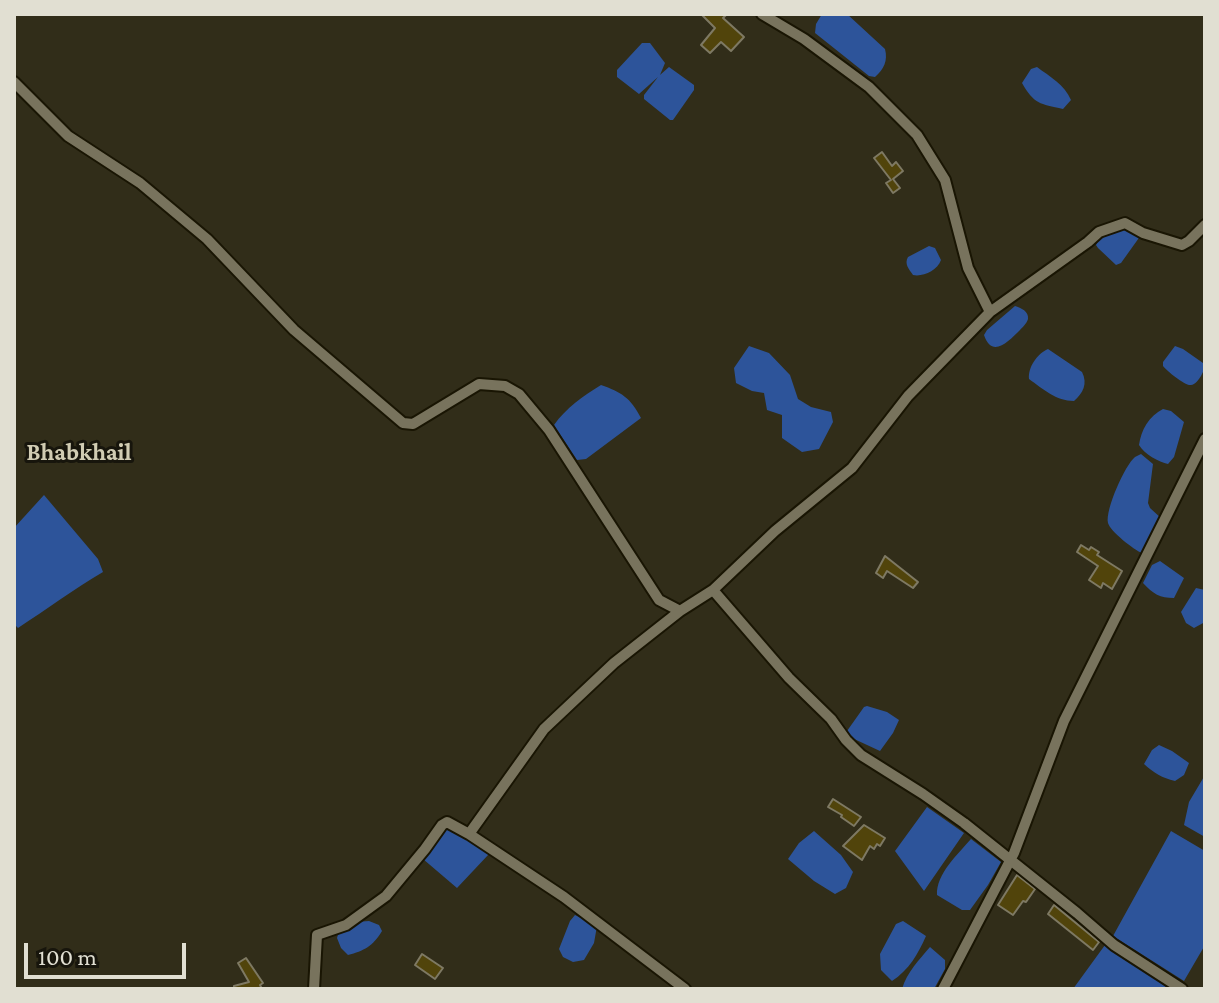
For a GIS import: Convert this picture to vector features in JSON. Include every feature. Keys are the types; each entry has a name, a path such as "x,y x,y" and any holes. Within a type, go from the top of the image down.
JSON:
{"street":[{"path":"762,14 804,39 869,87 917,135 945,180 968,268 990,312"},
{"path":"14,82 68,136 140,183 207,239 294,330 403,423 413,424 479,384 505,386 519,394 549,430 659,600 680,611"},
{"path":"469,834 544,729 614,663 680,611 713,590 775,531 852,468 908,396 990,312 1099,232 1125,223 1143,233 1182,245 1205,225"},
{"path":"943,989 1010,860 1064,721 1205,439"},
{"path":"713,590 861,755 934,801 1114,945 1182,989"},
{"path":"314,989 317,935 346,925 386,896 447,822 564,897 685,989"}],"water":[{"path":"822,14 847,14 885,49 884,64 875,77 869,76 815,33"},
{"path":"642,43 650,43 665,63 660,75 669,67 694,85 694,90 673,120 644,99 658,77 639,94 617,77 617,70"},
{"path":"1037,67 1065,90 1071,100 1063,109 1038,102 1026,90 1022,83 1031,69"},
{"path":"1127,226 1141,235 1121,263 1116,265 1096,245 1119,227"},
{"path":"929,246 935,248 941,260 939,264 929,272 913,275 907,264 908,257"},
{"path":"1015,306 1026,312 1027,322 1006,343 991,346 984,335 987,330"},
{"path":"749,346 769,353 790,375 798,399 811,407 831,412 833,422 819,449 802,452 782,438 782,415 767,410 764,393 736,383 734,368"},
{"path":"1175,346 1203,363 1203,372 1192,385 1181,381 1163,366"},
{"path":"1048,349 1082,372 1084,388 1074,401 1056,397 1029,379 1034,361"},
{"path":"601,385 625,397 641,418 586,459 577,460 554,425 575,403"},
{"path":"1163,409 1171,411 1184,422 1174,457 1168,464 1152,457 1139,445 1146,424"},
{"path":"1141,454 1153,464 1148,503 1162,519 1142,553 1113,531 1108,523 1121,478 1135,457"},
{"path":"44,495 98,559 103,572 18,628 14,624 14,528"},
{"path":"1160,561 1184,578 1174,598 1157,595 1143,583 1152,565"},
{"path":"1196,588 1205,590 1205,622 1194,628 1186,623 1181,612"},
{"path":"867,706 887,712 899,720 880,751 852,738 847,731"},
{"path":"1159,745 1189,763 1184,775 1175,781 1158,775 1144,764"},
{"path":"1205,775 1205,837 1184,825 1189,802"},
{"path":"927,807 964,833 924,891 895,851"},
{"path":"446,824 489,854 457,888 423,859"},
{"path":"814,831 841,855 853,872 846,888 835,894 788,859 799,843"},
{"path":"1171,831 1205,851 1205,945 1184,981 1113,936"},
{"path":"971,839 1001,862 970,910 962,910 937,895 938,887 949,865"},
{"path":"575,915 597,926 594,943 584,960 573,962 563,957 559,949"},
{"path":"369,921 379,925 382,931 368,947 348,955 337,938 339,931 356,922"},
{"path":"903,921 926,936 912,961 892,981 881,970 880,954 896,924"},
{"path":"1105,945 1167,984 1165,989 1073,989"},
{"path":"930,947 945,960 945,969 934,989 902,989 910,972"}],"building":[{"path":"701,14 727,14 723,18 744,37 731,51 721,42 710,53 701,45 715,28"},
{"path":"882,152 892,166 896,162 903,171 893,179 900,188 893,193 886,183 891,180 874,158"},
{"path":"1081,545 1099,552 1097,555 1122,571 1112,589 1103,583 1101,588 1089,580 1098,566 1077,552"},
{"path":"885,556 918,582 913,588 887,571 883,578 876,573"},
{"path":"833,799 861,817 854,826 828,807"},
{"path":"864,825 885,838 880,846 877,844 874,849 870,846 862,860 843,846"},
{"path":"1017,875 1035,889 1013,915 998,905"},
{"path":"1054,905 1099,942 1093,950 1048,914"},
{"path":"422,954 443,968 435,979 415,965"},
{"path":"246,958 263,983 260,985 262,989 234,989 234,986 249,982 238,963"}],"district":[{"name":"Bhabkhail","path":"79,453"}]}
